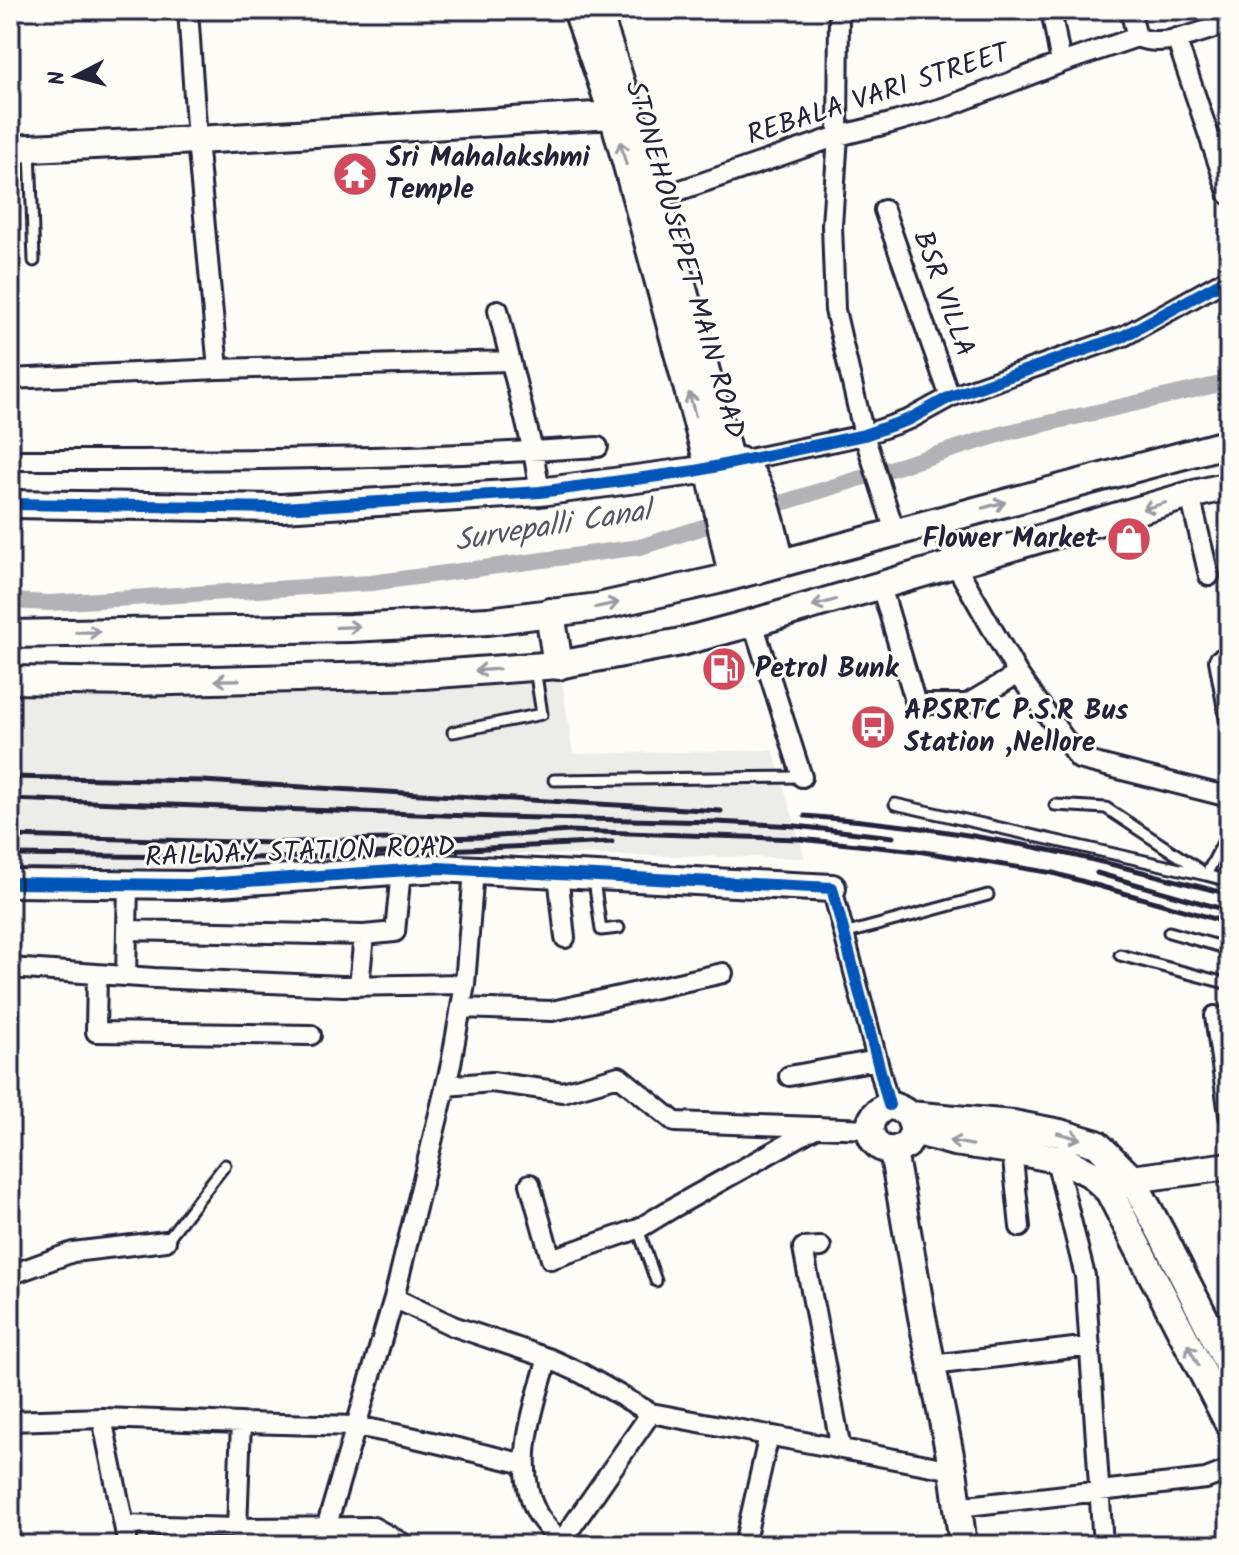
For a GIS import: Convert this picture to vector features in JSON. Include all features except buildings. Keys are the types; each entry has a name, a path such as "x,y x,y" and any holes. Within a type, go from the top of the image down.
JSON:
{"main road":[{"name":"STONEHOUSEPET MAIN ROAD","path":"577,10 622,113 745,562"},
{"path":"20,149 622,113 597,10"},
{"path":"10,634 350,628 488,621 598,607 745,562 895,532 1229,443"},
{"path":"10,504 282,508 540,492 723,476 745,562"},
{"path":"10,680 132,682 408,675 546,666 681,642 1229,486"},
{"path":"546,666 550,613"},
{"name":"RAILWAY STATION ROAD","path":"10,883 188,885 438,868 832,888"},
{"path":"904,1117 907,1145 893,1151 882,1148 873,1140 870,1129 873,1117 881,1109 904,1117 954,1142 1066,1161 1120,1185 1163,1236 1228,1363"},
{"path":"904,1117 1013,1124 1097,1144 1120,1185 1229,1424"},
{"path":"893,1151 953,1470 963,1545"},
{"path":"1120,1185 1229,1166"}],"street":[{"path":"188,10 218,369"},
{"path":"839,10 838,136 832,225 835,310 864,435 895,532"},
{"path":"1051,10 1061,63"},
{"path":"1130,10 1137,37"},
{"name":"REBALA VARI STREET","path":"648,201 838,136 946,107 1137,37 1147,42 1176,38 1229,23"},
{"path":"1176,38 1229,195"},
{"name":"BSR VILLA","path":"884,210 950,397"},
{"path":"723,476 910,419 950,397 1124,336 1229,279"},
{"path":"498,310 540,492"},
{"path":"10,379 218,369 510,361"},
{"path":"10,460 227,460 598,447"},
{"path":"1190,495 1209,576"},
{"path":"941,519 955,564 1018,674 1079,759 1229,797"},
{"path":"881,586 916,704 967,704 1018,674"},
{"path":"753,623 802,777"},
{"path":"1229,655 1219,660 1229,715"},
{"path":"324,1536 394,1298 446,1086 465,984 474,870"},
{"path":"127,930 364,935 395,932 401,871"},
{"path":"558,874 565,938"},
{"path":"126,976 128,885"},
{"path":"832,888 877,1060 904,1117"},
{"path":"359,986 364,935"},
{"path":"10,968 359,986 465,984"},
{"path":"461,1008 552,1011 723,973"},
{"path":"97,974 96,1032 311,1035"},
{"path":"1215,1016 1229,1115"},
{"path":"789,1076 877,1060"},
{"path":"446,1086 492,1082 563,1092 619,1076 675,1122 870,1129"},
{"path":"530,1184 551,1259 638,1229 817,1127"},
{"path":"1012,1150 1020,1227"},
{"path":"1056,1160 1085,1276 1103,1545"},
{"path":"13,1274 73,1252 166,1241"},
{"path":"821,1247 803,1248 841,1449"},
{"path":"394,1298 453,1326 548,1358 651,1413 953,1470"},
{"path":"932,1365 1090,1346"},
{"path":"548,1358 532,1414 525,1464 528,1491 538,1515 560,1544 651,1413"},
{"path":"10,1421 102,1418 356,1426 525,1464"},
{"path":"102,1418 128,1545"},
{"path":"237,1528 241,1423"},
{"path":"744,1545 769,1435"},
{"path":"958,1507 1206,1479 1229,1470"},
{"path":"124,1525 237,1528 324,1536 373,1527 406,1545"}],"lane":[{"path":"20,149 34,261"},
{"path":"453,732 542,714 546,666"},
{"path":"554,780 802,777"},
{"path":"895,804 1229,881"},
{"path":"1055,805 1106,808 1206,875"},
{"path":"1206,875 1229,831"},
{"path":"593,876 601,930 619,928"},
{"path":"844,934 988,895"},
{"path":"1169,932 1229,949"},
{"path":"1120,955 1229,984"},
{"path":"166,1241 225,1165"},
{"path":"638,1229 656,1281"},
{"path":"10,1252 13,1274"}],"shaded area":[{"path":"10,679 370,691 562,681 573,754 773,750 805,858 428,852 202,871 10,875"}],"waterway":[{"name":"Survepalli Canal","path":"759,510 1005,433 1229,382"},
{"name":"Survepalli Canal","path":"10,601 50,603 371,583 640,547 729,519"}],"railway":[{"path":"10,777 203,781 505,799"},
{"path":"494,798 721,811"},
{"path":"10,799 716,822 796,826 893,837"},
{"path":"805,816 900,825 995,840 1229,894"},
{"path":"10,836 274,843 484,837 570,831 799,839 917,851 1053,873 1229,923"},
{"path":"10,855 279,858 612,842"},
{"path":"1097,873 1229,911"}],"cycle path":[{"path":"10,504 282,508 540,492 695,471 864,435 910,419 950,397 1124,336 1229,278"},
{"path":"10,883 188,885 438,868 832,888 889,1105"}],"place":[{"name":"Sri Mahalakshmi Temple","path":"355,174"},
{"name":"Flower Market","path":"1129,539"},
{"name":"Petrol Bunk","path":"724,669"},
{"name":"APSRTC P.S.R Bus Station ,Nellore","path":"873,727"}]}
